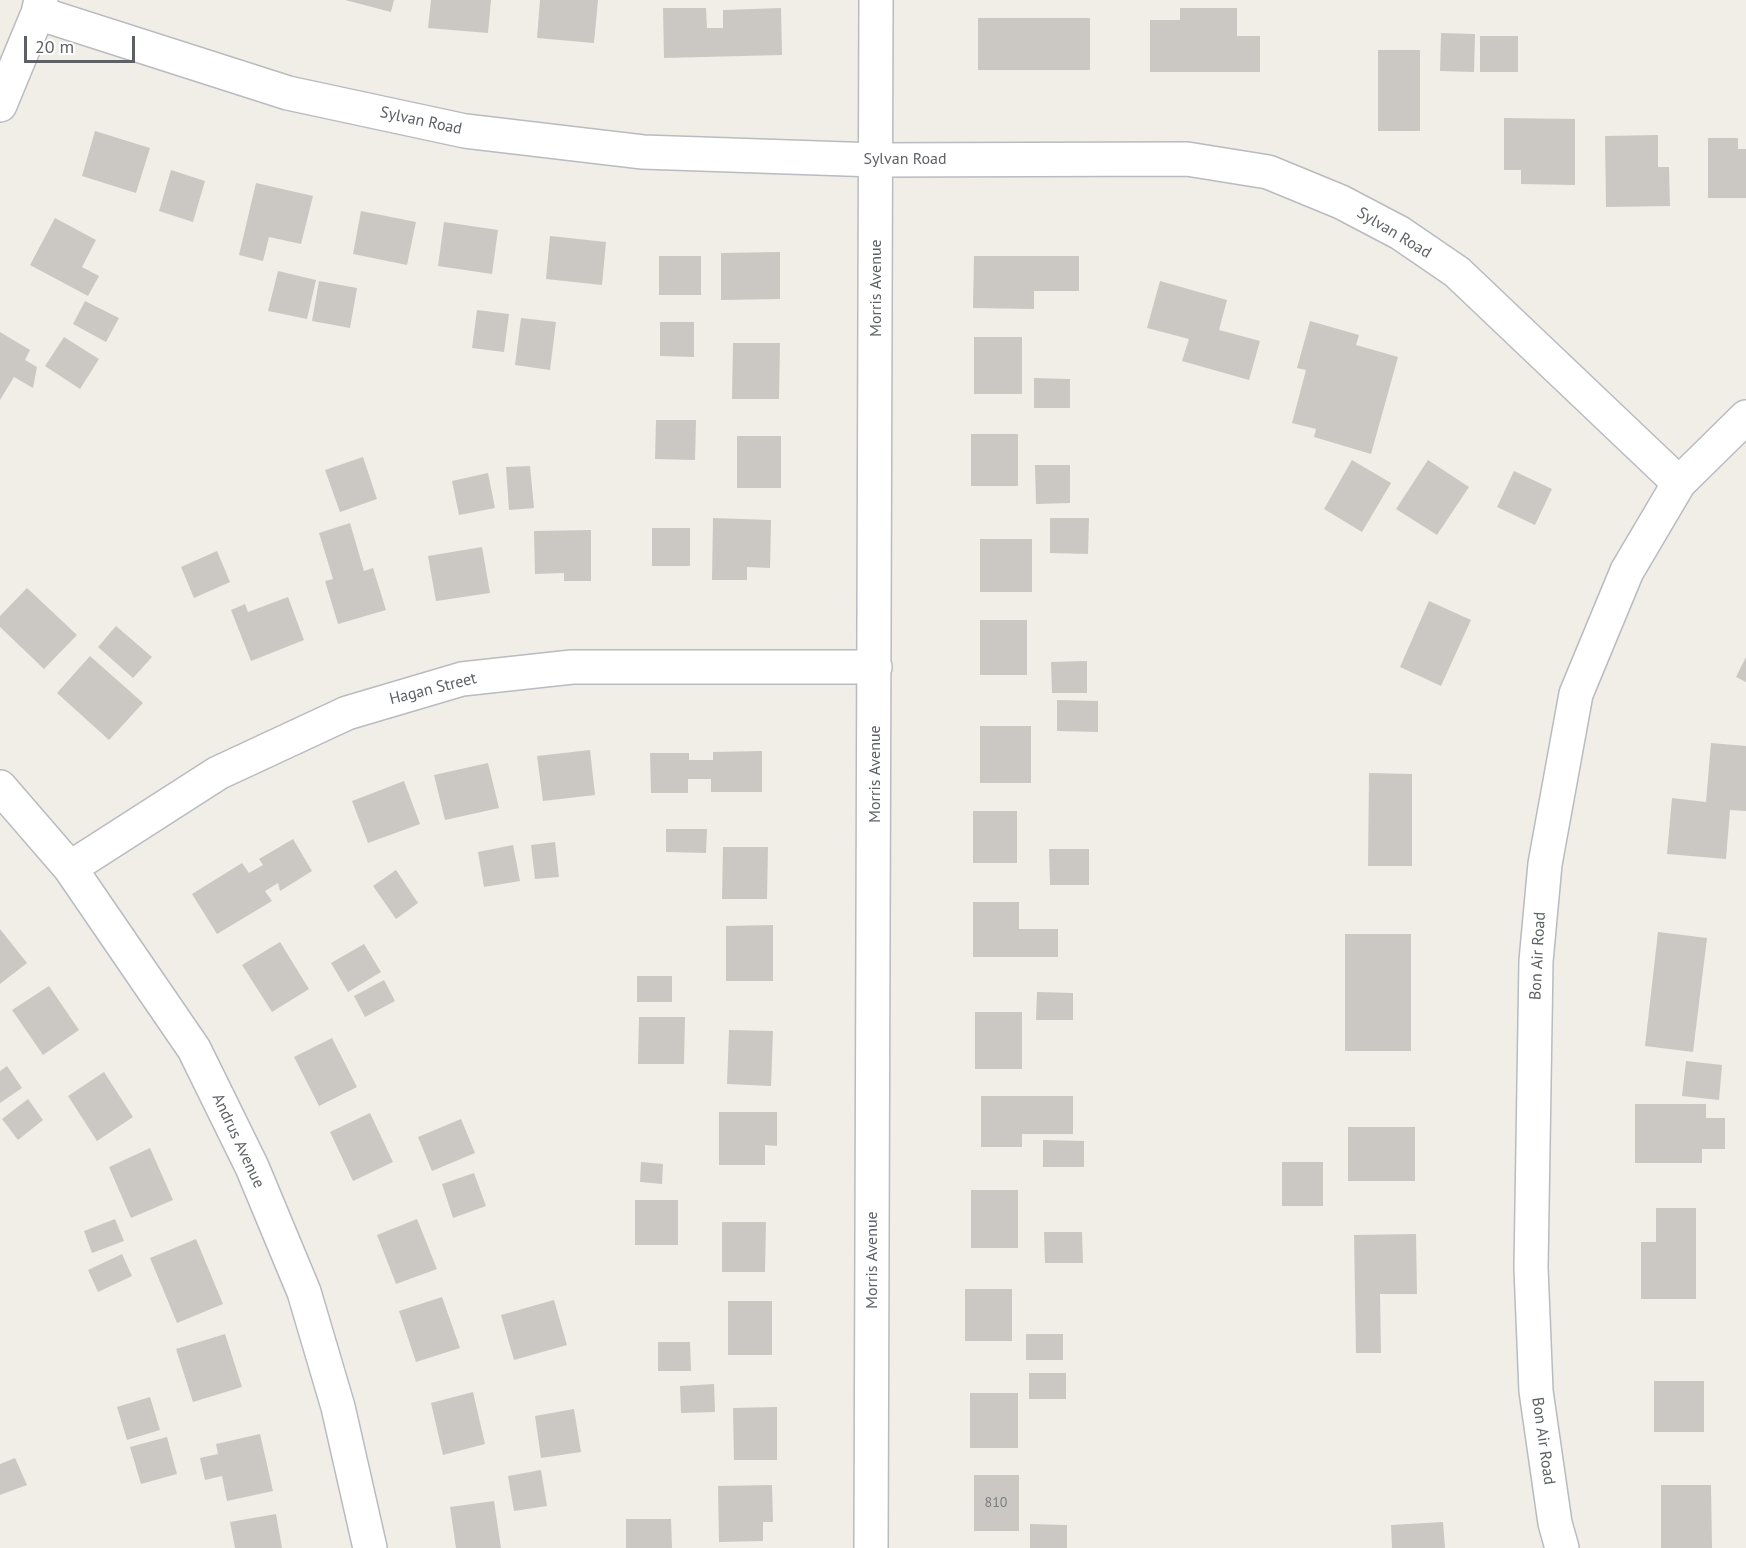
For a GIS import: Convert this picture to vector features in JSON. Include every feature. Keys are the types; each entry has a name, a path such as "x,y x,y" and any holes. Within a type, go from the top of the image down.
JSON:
{"street":[{"name":"Morris Avenue","path":"871,1548 876,0"},
{"name":"Sylvan Road","path":"40,6 288,93 465,131 643,153 876,160 1187,159 1268,172 1341,202 1400,233 1457,272 1679,483"},
{"path":"0,105 40,6"},
{"name":"Bon Air Road","path":"1562,1548 1555,1523 1536,1390 1531,1268 1536,961 1545,864 1576,694 1627,571 1679,483 1746,417"},
{"name":"Hagan Street","path":"70,868 218,773 347,712 462,679 572,667 875,667"},
{"name":"Andrus Avenue","path":"0,787 70,868 194,1049 252,1167 304,1292 338,1407 370,1548"}],"building":[{"path":"345,0 394,0 391,12"},
{"path":"431,0 491,0 488,33 428,28"},
{"path":"540,0 598,0 594,43 537,38"},
{"path":"663,8 706,8 707,28 723,28 723,10 781,8 782,55 664,58"},
{"path":"1180,8 1237,8 1237,36 1260,36 1260,72 1150,72 1150,20 1180,20"},
{"path":"978,18 1090,18 1090,70 978,70"},
{"path":"1441,33 1475,34 1474,72 1440,71"},
{"path":"1480,36 1518,36 1518,72 1480,72"},
{"path":"1378,50 1420,50 1420,131 1378,131"},
{"path":"1504,118 1575,119 1575,185 1521,184 1521,170 1504,170"},
{"path":"95,131 150,148 136,193 82,176"},
{"path":"1658,135 1658,167 1669,167 1670,206 1606,207 1605,136"},
{"path":"1708,138 1738,138 1738,149 1746,149 1746,198 1708,198"},
{"path":"171,170 205,181 193,222 159,211"},
{"path":"256,183 313,196 301,244 269,237 263,261 239,255"},
{"path":"361,211 416,222 407,265 353,254"},
{"path":"55,218 96,240 82,267 99,276 88,296 30,265"},
{"path":"444,222 498,230 492,274 438,266"},
{"path":"550,236 606,242 602,285 546,279"},
{"path":"780,252 780,299 721,300 721,253"},
{"path":"659,256 701,256 701,295 659,295"},
{"path":"974,256 1079,256 1079,291 1034,291 1034,309 973,308"},
{"path":"278,271 316,280 307,319 268,311"},
{"path":"319,281 357,288 350,328 312,321"},
{"path":"1160,281 1227,300 1219,330 1260,341 1249,380 1182,361 1189,339 1147,328"},
{"path":"85,301 119,318 106,342 73,324"},
{"path":"477,310 509,314 504,352 472,348"},
{"path":"521,318 556,322 550,370 515,365"},
{"path":"1310,321 1359,335 1356,345 1398,357 1371,454 1314,437 1316,429 1292,423 1306,370 1297,368"},
{"path":"660,322 694,322 694,357 660,356"},
{"path":"0,332 30,350 25,360 37,367 33,388 14,377 0,400"},
{"path":"64,337 99,359 80,389 45,366"},
{"path":"974,337 1022,337 1022,394 974,394"},
{"path":"733,343 780,343 779,399 732,399"},
{"path":"1034,378 1070,379 1070,408 1034,408"},
{"path":"656,420 696,420 695,460 655,459"},
{"path":"971,434 1018,434 1018,486 971,486"},
{"path":"737,436 781,436 781,488 737,488"},
{"path":"363,457 377,499 340,512 325,470"},
{"path":"1352,460 1391,483 1362,532 1324,509"},
{"path":"1428,460 1469,487 1437,535 1396,509"},
{"path":"1035,465 1070,465 1070,503 1036,504"},
{"path":"530,466 534,508 509,510 506,467"},
{"path":"1514,471 1552,489 1535,525 1497,507"},
{"path":"488,473 495,508 459,515 452,481"},
{"path":"713,518 771,520 770,568 747,567 747,580 712,580"},
{"path":"1050,518 1089,518 1088,554 1050,553"},
{"path":"350,523 364,571 373,568 386,610 338,624 325,581 333,579 319,533"},
{"path":"652,528 690,528 690,566 652,566"},
{"path":"591,530 591,581 564,581 564,573 535,574 534,531"},
{"path":"980,539 1032,539 1032,592 980,592"},
{"path":"482,547 490,593 436,601 428,556"},
{"path":"217,551 230,582 194,598 181,567"},
{"path":"27,588 77,635 44,669 0,627 0,616"},
{"path":"288,597 304,640 251,661 231,610 245,604 248,612"},
{"path":"1429,601 1471,620 1441,686 1400,667"},
{"path":"980,620 1027,620 1027,675 980,675"},
{"path":"116,626 152,657 133,678 98,647"},
{"path":"90,656 143,703 109,740 57,693"},
{"path":"1746,657 1746,682 1736,677"},
{"path":"1087,661 1087,693 1052,693 1051,662"},
{"path":"1057,700 1098,701 1098,732 1057,731"},
{"path":"980,726 1031,726 1031,783 980,783"},
{"path":"1711,743 1746,746 1746,811 1730,810 1726,859 1667,854 1672,798 1706,802"},
{"path":"590,750 595,795 543,801 537,756"},
{"path":"762,751 762,792 711,792 711,779 688,779 688,793 651,793 650,753 689,753 689,760 713,760 713,752"},
{"path":"488,763 499,808 445,820 434,775"},
{"path":"1369,773 1412,774 1412,866 1368,866"},
{"path":"404,781 420,824 368,843 352,801"},
{"path":"973,811 1017,811 1017,863 973,863"},
{"path":"666,829 707,829 706,853 666,852"},
{"path":"293,839 312,871 280,891 278,883 265,891 272,901 217,934 192,894 242,863 249,873 263,865 259,859"},
{"path":"555,842 559,877 535,879 531,845"},
{"path":"513,845 520,881 484,887 478,852"},
{"path":"723,847 768,847 767,899 722,899"},
{"path":"1049,849 1089,849 1089,885 1050,885"},
{"path":"396,870 418,903 396,919 373,886"},
{"path":"973,902 1019,902 1019,929 1058,929 1058,957 973,957"},
{"path":"773,925 773,981 726,981 726,926"},
{"path":"0,929 27,963 0,984"},
{"path":"1658,932 1707,938 1693,1052 1645,1046"},
{"path":"1345,934 1411,934 1411,1051 1345,1051"},
{"path":"280,942 309,989 272,1012 242,965"},
{"path":"364,944 381,972 348,992 331,963"},
{"path":"637,976 672,976 672,1002 637,1002"},
{"path":"384,980 395,1001 365,1017 354,996"},
{"path":"49,986 79,1030 43,1055 12,1010"},
{"path":"1037,992 1073,993 1073,1020 1036,1020"},
{"path":"975,1012 1022,1012 1022,1069 975,1069"},
{"path":"639,1017 685,1017 684,1064 638,1064"},
{"path":"729,1030 773,1031 771,1086 727,1084"},
{"path":"332,1038 357,1087 319,1106 294,1057"},
{"path":"1686,1061 1722,1065 1719,1100 1682,1096"},
{"path":"7,1066 22,1088 0,1103 0,1071"},
{"path":"104,1072 133,1117 97,1141 68,1096"},
{"path":"981,1096 1073,1096 1073,1134 1022,1134 1022,1147 981,1147"},
{"path":"28,1099 43,1120 18,1140 2,1119"},
{"path":"1635,1104 1706,1104 1706,1118 1725,1118 1725,1149 1702,1149 1702,1163 1635,1163"},
{"path":"719,1112 777,1112 777,1146 765,1145 765,1165 719,1165"},
{"path":"370,1113 393,1162 353,1181 330,1132"},
{"path":"461,1119 475,1153 432,1171 418,1137"},
{"path":"1348,1127 1415,1127 1415,1181 1348,1181"},
{"path":"1043,1140 1084,1141 1084,1167 1043,1167"},
{"path":"150,1148 173,1200 131,1218 109,1167"},
{"path":"641,1162 663,1164 662,1184 640,1182"},
{"path":"1282,1162 1323,1162 1323,1206 1282,1206"},
{"path":"474,1173 486,1206 453,1218 442,1184"},
{"path":"971,1190 1018,1190 1018,1248 971,1248"},
{"path":"635,1200 678,1200 678,1245 635,1245"},
{"path":"1656,1208 1696,1208 1696,1299 1641,1299 1641,1242 1656,1242"},
{"path":"115,1219 124,1241 92,1253 84,1231"},
{"path":"417,1219 437,1269 396,1284 377,1235"},
{"path":"722,1222 766,1222 765,1272 722,1272"},
{"path":"1044,1232 1082,1232 1083,1263 1045,1263"},
{"path":"1416,1234 1417,1294 1380,1294 1381,1353 1356,1353 1354,1235"},
{"path":"196,1239 223,1304 177,1323 150,1258"},
{"path":"122,1254 132,1276 98,1292 88,1270"},
{"path":"965,1289 1012,1289 1012,1341 965,1341"},
{"path":"442,1297 460,1348 416,1362 399,1311"},
{"path":"554,1300 567,1345 514,1360 501,1315"},
{"path":"728,1301 772,1301 772,1355 728,1355"},
{"path":"225,1334 242,1387 193,1402 176,1349"},
{"path":"1026,1334 1063,1334 1063,1360 1026,1360"},
{"path":"658,1342 690,1342 691,1371 658,1371"},
{"path":"1029,1373 1066,1373 1066,1399 1029,1399"},
{"path":"1654,1381 1704,1381 1704,1432 1654,1432"},
{"path":"714,1384 715,1412 681,1413 680,1386"},
{"path":"473,1392 485,1444 443,1455 431,1403"},
{"path":"970,1393 1018,1393 1018,1448 970,1448"},
{"path":"150,1397 160,1430 127,1440 117,1407"},
{"path":"777,1407 777,1460 734,1460 733,1408"},
{"path":"574,1409 581,1452 541,1458 535,1416"},
{"path":"260,1434 273,1491 227,1501 222,1476 205,1480 200,1458 218,1454 216,1444"},
{"path":"167,1437 177,1474 141,1484 130,1447"},
{"path":"15,1458 27,1485 0,1495 0,1464"},
{"path":"541,1470 547,1506 514,1511 508,1476"},
{"path":"974,1475 1019,1475 1019,1531 974,1531"},
{"path":"772,1485 773,1522 763,1522 763,1541 719,1542 718,1486"},
{"path":"1661,1485 1711,1485 1712,1548 1661,1548"},
{"path":"494,1501 501,1548 456,1548 450,1507"},
{"path":"276,1514 282,1548 235,1548 230,1522"},
{"path":"626,1519 671,1519 672,1548 626,1548"},
{"path":"1443,1522 1445,1548 1392,1548 1391,1525"},
{"path":"1030,1524 1067,1525 1067,1548 1030,1548"}]}
